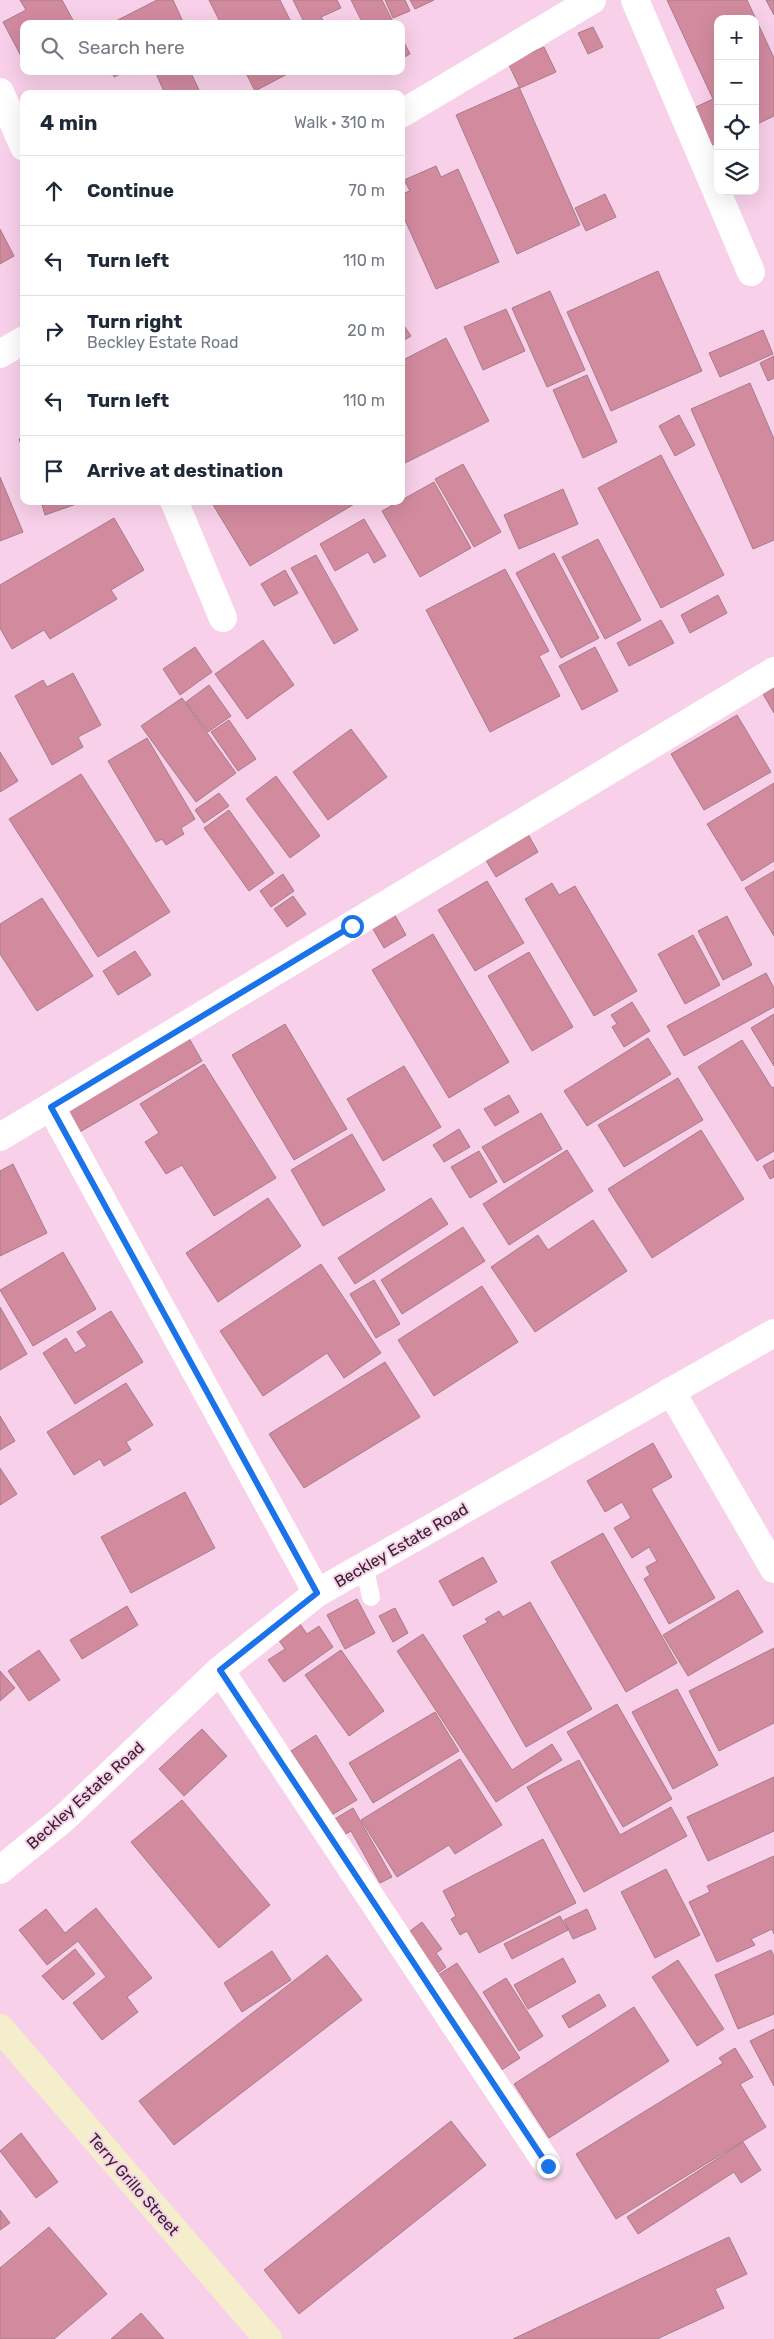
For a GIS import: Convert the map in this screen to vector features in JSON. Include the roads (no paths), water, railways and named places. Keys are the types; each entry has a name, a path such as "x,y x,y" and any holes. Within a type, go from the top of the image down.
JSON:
{"street":[{"path":"405,112 592,0"},
{"path":"635,0 751,272"},
{"path":"0,92 20,138"},
{"path":"0,354 20,342"},
{"path":"176,505 223,618"},
{"path":"0,1137 774,671"},
{"path":"51,1107 317,1593"},
{"name":"Beckley Estate Road","path":"0,1870 63,1819 220,1670 317,1593 774,1333"},
{"path":"671,1391 774,1569"},
{"path":"220,1670 548,2166"},
{"name":"Terry Grillo Street","path":"0,2028 268,2339"}],"lane":[{"path":"364,1566 371,1597"}]}
